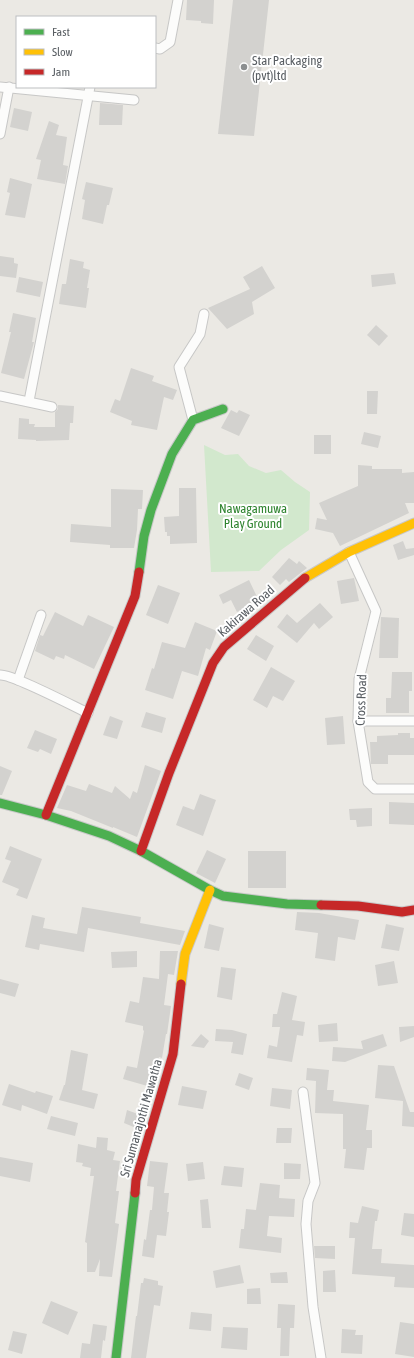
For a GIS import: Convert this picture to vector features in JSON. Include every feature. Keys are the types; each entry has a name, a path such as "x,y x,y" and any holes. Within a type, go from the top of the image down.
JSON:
{"street":[{"path":"156,48 160,49 170,42 178,0"},
{"path":"0,134 5,87 16,88"},
{"path":"26,88 90,91 134,100"},
{"path":"29,401 90,91"},
{"path":"193,420 179,367 200,334 204,314"},
{"path":"0,396 52,407"},
{"path":"46,815 136,596 144,536 151,510 172,454 193,420 223,409"},
{"name":"Kakirawa Road","path":"141,851 169,772 213,663 224,647 304,579 349,552 414,523"},
{"name":"Cross Road","path":"349,552 376,612 359,679 358,721 368,782 375,789 414,789"},
{"path":"18,680 41,615"},
{"path":"0,675 3,674 18,680 88,713"},
{"path":"358,721 414,721"},
{"path":"0,803 46,815 109,836 141,851 210,890 224,896 287,904 358,906 402,912 414,910"},
{"name":"Sri Sumanajothi Mawatha","path":"116,1358 136,1180 172,1054 185,954 210,890"},
{"path":"303,1092 315,1184 308,1201 306,1224 313,1307 321,1358"}],"green space":[{"name":"Nawagamuwa Play Ground","path":"204,445 225,455 238,454 249,466 266,473 281,470 310,492 309,530 281,550 259,571 211,572"}],"building":[{"path":"187,0 214,0 213,24 201,23 201,21 186,20"},
{"name":"Star Packaging (pvt)ltd","path":"233,0 269,0 254,136 218,134"},
{"path":"100,103 123,105 122,125 99,125"},
{"path":"14,108 32,112 28,131 10,127"},
{"path":"49,121 59,125 56,135 67,137 63,165 68,166 65,184 37,179 41,160 36,159"},
{"path":"10,178 32,184 25,218 5,215 10,193 7,192"},
{"path":"86,182 113,188 109,205 107,205 103,224 82,219 85,200 82,199"},
{"path":"0,256 14,258 14,263 18,264 16,278 0,276"},
{"path":"70,259 84,262 83,268 90,270 86,308 59,304 62,284 66,284"},
{"path":"262,266 275,288 252,302 254,314 227,329 208,308 250,289 243,277"},
{"path":"394,273 396,284 372,287 371,275"},
{"path":"19,277 43,282 40,297 16,292"},
{"path":"13,313 36,318 32,342 34,342 24,379 1,373 11,332 9,332"},
{"path":"376,325 388,336 379,346 367,335"},
{"path":"131,368 154,376 152,381 177,390 173,400 164,397 157,430 131,425 132,421 110,412 115,399 120,401"},
{"path":"367,391 378,391 377,414 367,414"},
{"path":"58,405 74,406 73,423 70,423 69,440 36,441 18,439 19,418 29,419 29,424 35,424 34,427 55,427 55,412 58,409"},
{"path":"231,410 237,413 239,410 250,415 239,436 221,428"},
{"path":"364,432 381,436 378,448 361,444"},
{"path":"314,435 331,435 331,454 314,454"},
{"path":"358,465 372,466 372,469 402,469 402,473 414,472 414,503 405,503 409,513 340,546 333,533 315,529 317,518 327,520 319,503 358,486"},
{"path":"179,488 196,488 197,543 170,544 170,536 167,536 167,532 165,532 164,517 179,516"},
{"path":"111,489 143,490 142,509 138,509 134,548 110,548 110,545 70,542 71,524 111,527"},
{"path":"403,541 406,549 414,548 414,555 398,560 393,545"},
{"path":"289,558 297,564 299,561 307,568 289,582 286,579 280,585 272,577"},
{"path":"354,578 359,601 341,604 337,581"},
{"path":"249,580 259,601 237,612 231,600 223,604 219,595"},
{"path":"158,585 180,593 168,624 146,615"},
{"path":"320,603 333,617 319,629 314,623 297,643 277,627 287,614 297,623"},
{"path":"55,612 83,626 88,615 114,627 94,669 65,655 64,659 56,656 54,660 35,651 40,635 43,636"},
{"path":"381,617 399,618 398,658 379,658"},
{"path":"195,622 217,631 210,650 206,648 198,676 182,671 173,699 145,690 152,668 154,669 162,642 185,648"},
{"path":"256,635 274,646 266,661 247,649"},
{"path":"271,667 295,681 283,701 273,696 267,708 253,700"},
{"path":"392,672 412,672 412,691 409,691 409,713 386,713 386,698 391,698"},
{"path":"146,712 166,718 162,733 141,727"},
{"path":"110,716 123,721 117,739 103,735"},
{"path":"343,716 345,744 327,745 325,718"},
{"path":"35,730 57,739 51,754 40,749 38,752 27,748"},
{"path":"398,733 410,733 410,738 414,738 414,755 388,755 388,764 371,764 370,742 377,742 377,736 398,735"},
{"path":"145,765 161,771 137,837 71,811 57,808 67,785 86,791 89,784 112,793 115,786 130,799 133,791 137,793"},
{"path":"0,766 12,771 2,795 0,795"},
{"path":"200,794 216,800 203,836 176,825 183,806 194,810"},
{"path":"389,802 414,803 414,825 389,824"},
{"path":"372,808 372,826 357,827 356,820 350,820 349,809"},
{"path":"10,846 42,859 27,899 16,895 19,889 2,882 11,861 5,859"},
{"path":"207,850 226,859 215,883 196,873"},
{"path":"248,851 286,851 286,888 248,888"},
{"path":"82,907 141,917 140,923 185,931 180,945 88,928 84,952 40,944 39,950 25,947 32,915 45,918 43,928 77,934"},
{"path":"297,912 319,913 359,920 355,940 338,937 335,961 315,958 318,933 295,930"},
{"path":"209,924 224,928 219,951 204,948"},
{"path":"386,924 404,928 399,951 381,948"},
{"path":"137,951 137,967 112,968 111,952"},
{"path":"160,951 178,951 174,975 168,974 164,1005 171,1006 167,1034 162,1058 159,1057 151,1087 123,1079 127,1066 137,1068 144,1031 143,1026 125,1022 130,1001 139,1003 143,977 159,979"},
{"path":"394,961 398,983 378,986 375,965"},
{"path":"221,967 236,969 232,1000 217,997"},
{"path":"0,979 19,984 15,997 0,993"},
{"path":"282,992 297,996 292,1020 305,1022 303,1036 297,1035 292,1062 267,1058 269,1045 277,1047 280,1027 272,1027 273,1014 277,1014"},
{"path":"337,1023 338,1041 319,1042 318,1025"},
{"path":"414,1026 414,1037 400,1042 399,1027"},
{"path":"216,1029 232,1030 247,1034 243,1055 231,1053 233,1042 215,1041"},
{"path":"201,1034 209,1041 204,1048 191,1046"},
{"path":"383,1034 387,1046 345,1062 332,1061 333,1047 363,1049 361,1041"},
{"path":"71,1050 88,1054 82,1090 98,1094 94,1109 59,1100 65,1085"},
{"path":"378,1065 394,1066 410,1112 414,1112 414,1127 402,1126 403,1101 375,1098"},
{"path":"307,1068 329,1070 327,1090 334,1090 333,1101 369,1105 366,1130 372,1130 372,1148 367,1148 364,1170 344,1168 346,1149 343,1149 343,1114 315,1113 316,1081 306,1080"},
{"path":"239,1073 253,1078 249,1090 235,1085"},
{"path":"9,1084 35,1093 36,1091 53,1096 47,1114 22,1105 21,1111 2,1105"},
{"path":"182,1086 207,1091 203,1109 178,1105"},
{"path":"272,1088 292,1090 290,1109 270,1106"},
{"path":"127,1110 146,1117 141,1130 124,1123"},
{"path":"51,1116 78,1123 75,1136 47,1129"},
{"path":"277,1128 292,1128 291,1143 276,1143"},
{"path":"97,1137 108,1138 107,1150 115,1152 113,1160 120,1161 116,1191 119,1191 115,1223 119,1224 112,1277 99,1276 100,1259 95,1272 87,1272 87,1243 85,1242 94,1176 90,1176 91,1168 82,1166 83,1163 76,1162 78,1144 96,1148"},
{"path":"0,1157 33,1163 30,1182 0,1176"},
{"path":"150,1161 168,1163 164,1193 169,1193 167,1212 169,1212 166,1236 157,1235 154,1258 142,1256 150,1210 152,1210 154,1187 147,1186"},
{"path":"203,1162 205,1179 188,1181 186,1164"},
{"path":"284,1163 301,1164 300,1179 284,1179"},
{"path":"224,1166 244,1168 242,1187 221,1185"},
{"path":"260,1183 280,1185 279,1198 295,1199 294,1217 269,1216 267,1236 282,1238 281,1253 239,1248 241,1229 244,1229 246,1209 256,1210"},
{"path":"208,1199 211,1228 202,1228 200,1200"},
{"path":"362,1206 379,1210 377,1221 375,1221 372,1249 382,1249 381,1263 414,1265 414,1288 394,1287 395,1277 352,1274 355,1238 349,1238 350,1222 358,1223"},
{"path":"404,1213 414,1214 414,1237 401,1235"},
{"path":"314,1246 335,1246 335,1259 315,1258"},
{"path":"240,1265 244,1283 216,1288 213,1271"},
{"path":"335,1270 336,1292 323,1292 323,1271"},
{"path":"287,1272 288,1283 271,1283 270,1273"},
{"path":"144,1278 158,1281 158,1285 163,1286 160,1306 154,1305 146,1358 131,1358 141,1283 143,1283"},
{"path":"260,1288 261,1304 247,1304 247,1289"},
{"path":"51,1301 78,1312 68,1335 42,1323"},
{"path":"278,1304 295,1305 294,1328 290,1328 289,1356 280,1356 281,1328 277,1328"},
{"path":"191,1312 212,1314 211,1331 189,1329"},
{"path":"400,1322 414,1324 414,1357 395,1354"},
{"path":"93,1324 107,1326 105,1341 103,1340 101,1358 80,1358 82,1343 90,1344"},
{"path":"223,1327 248,1328 247,1350 221,1348"},
{"path":"342,1329 356,1330 355,1335 363,1335 362,1354 341,1353"},
{"path":"13,1331 27,1334 22,1354 8,1350"}],"traffic: fast":[{"path":"139,572 144,536 151,510 172,454 193,420 223,409"},
{"path":"0,803 46,815 109,836 141,851 223,896 287,904 321,905"},
{"path":"116,1358 135,1193"}],"traffic: slow":[{"path":"305,578 349,552 414,523"},
{"path":"181,984 185,954 210,890"}],"traffic: jam":[{"path":"46,815 135,596 139,572"},
{"path":"141,851 169,773 213,663 224,647 305,578"},
{"path":"321,905 358,906 402,912 414,910"},
{"path":"135,1193 136,1180 173,1054 181,984"}],"place":[{"name":"Star Packaging (pvt)ltd","path":"244,67"}]}
